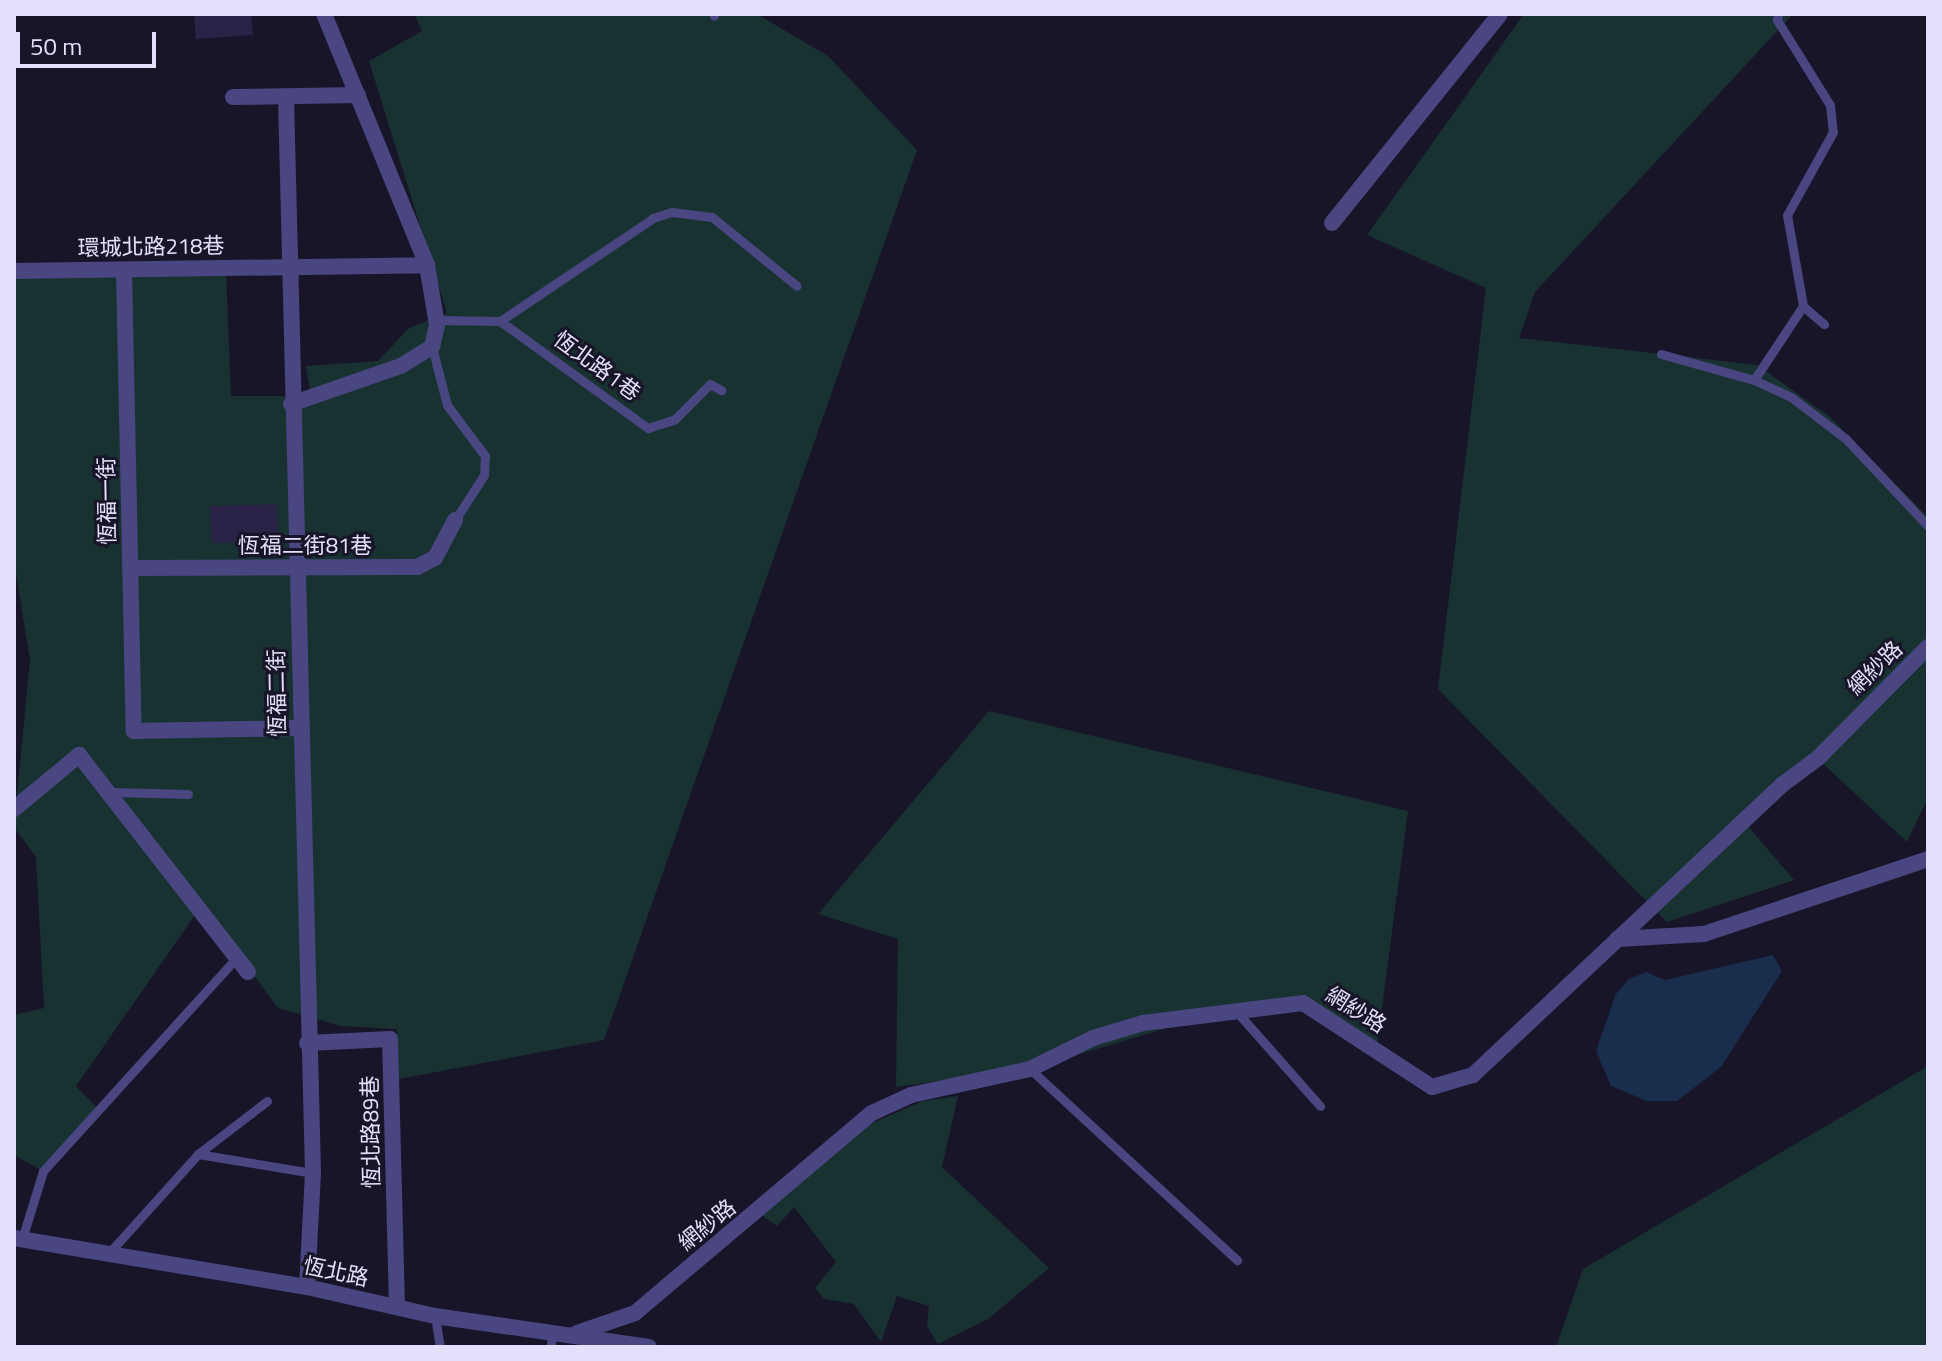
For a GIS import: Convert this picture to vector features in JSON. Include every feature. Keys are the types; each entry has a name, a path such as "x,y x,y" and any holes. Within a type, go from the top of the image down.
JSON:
{"street":[{"path":"291,404 401,366 432,347 437,320 427,265 324,14"},
{"path":"1332,223 1500,14"},
{"path":"233,97 358,95"},
{"name":"恆福二街","path":"286,98 299,728 313,1173 307,1287"},
{"name":"環城北路218巷","path":"14,271 427,265"},
{"name":"恆福一街","path":"124,270 134,731 299,728"},
{"name":"恆福二街81巷","path":"130,568 417,567 435,558 455,520"},
{"name":"網紗路","path":"577,1333 635,1313 872,1113 911,1095 1030,1069 1093,1038 1143,1023 1233,1008 1303,1003 1432,1087 1473,1075 1783,784 1818,758 1928,647"},
{"path":"14,809 79,755 112,792 248,972"},
{"path":"1617,939 1704,934 1928,859"},
{"name":"恆北路89巷","path":"307,1043 390,1039 397,1307"},
{"name":"恆北路","path":"18,1239 307,1287 552,1338 577,1333 649,1347"}],"lane":[{"path":"1778,14 1777,20 1830,105 1833,132 1787,215 1803,306 1824,324"},
{"path":"437,320 500,321 653,218 672,212 712,217 797,286"},
{"path":"1754,380 1803,306"},
{"name":"恆北路1巷","path":"500,321 648,428 675,419 710,384 721,390"},
{"path":"432,347 447,405 485,456 484,475 455,520"},
{"path":"1661,354 1754,380 1791,397 1846,439 1928,526"},
{"path":"112,792 188,794"},
{"path":"18,1239 43,1171 237,957"},
{"path":"1233,1008 1320,1106"},
{"path":"1030,1069 1237,1260"},
{"path":"108,1254 198,1154 267,1101"},
{"path":"198,1154 313,1173"},
{"path":"435,1316 439,1346"}],"green space":[{"path":"414,14 757,14 828,56 917,150 604,1040 399,1079 397,1029 341,1026 278,1008 202,905 76,1086 100,1111 43,1171 14,1155 14,1015 44,1008 36,857 14,827 30,660 14,561 14,273 226,273 231,396 311,396 306,366 378,361 409,328 447,313 369,61 422,31"},
{"path":"1524,14 1793,14 1535,292 1519,338 1757,365 1829,416 1928,517 1928,798 1907,842 1818,759 1741,818 1794,880 1667,922 1438,689 1486,288 1367,235"},
{"path":"989,711 1408,811 1376,1053 1302,1003 1233,1008 1030,1069 896,1087 898,939 818,914"},
{"path":"1928,1066 1928,1347 1556,1347 1583,1269"},
{"path":"958,1096 942,1167 1049,1268 988,1319 938,1344 927,1326 929,1306 897,1296 881,1342 854,1304 824,1299 815,1288 836,1262 794,1207 777,1226 762,1215 861,1128 923,1101"}],"water":[{"path":"1773,955 1782,971 1721,1067 1677,1101 1647,1101 1611,1086 1596,1051 1616,994 1629,979 1646,972 1665,980"}],"building":[{"path":"194,14 251,14 253,35 196,39"},
{"path":"277,504 278,541 212,543 210,506"}]}
